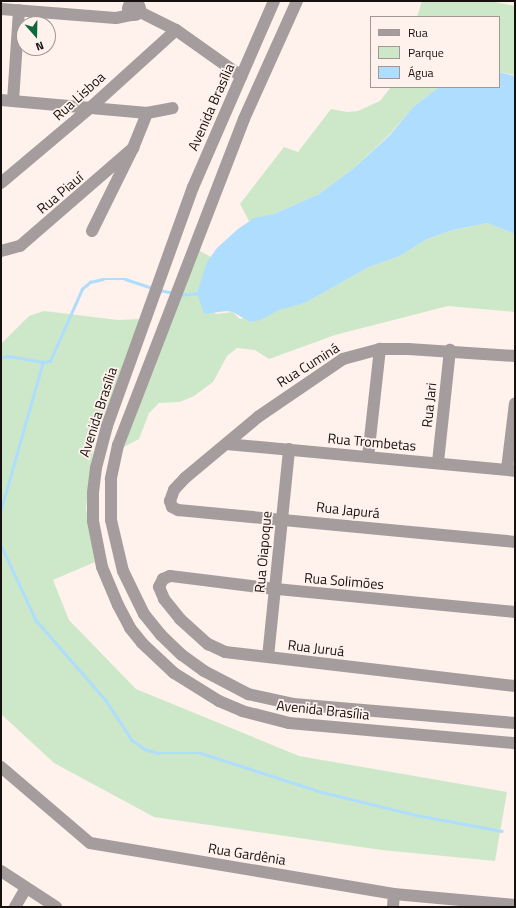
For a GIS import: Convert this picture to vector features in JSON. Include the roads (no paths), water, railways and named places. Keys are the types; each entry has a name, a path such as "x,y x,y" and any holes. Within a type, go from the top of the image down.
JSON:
{"street":[{"name":"Avenida Brasília","path":"274,1 193,187 150,303 103,440 93,493 93,521 102,567 118,606 142,643 174,673 200,691 242,711 289,723 515,743"},
{"name":"Avenida Brasília","path":"297,1 244,119 118,445 110,492 111,520 123,571 144,614 161,635 204,671 248,694 269,700 353,710 515,723"},
{"path":"1,9 116,18 134,6 176,30 241,76"},
{"path":"13,101 19,10"},
{"name":"Rua Lisboa","path":"1,183 90,108 176,30"},
{"path":"1,100 147,113 173,108"},
{"path":"92,231 133,148 147,113"},
{"name":"Rua Piauí","path":"1,251 14,249 23,243 133,148"},
{"path":"368,457 380,349"},
{"name":"Rua Cuminá","path":"178,510 170,505 174,490 185,478 258,417 328,367 358,354 380,349 450,350 515,356"},
{"name":"Rua Jari","path":"438,462 450,350"},
{"path":"511,470 515,403"},
{"name":"Rua Trombetas","path":"226,444 438,462 511,470"},
{"name":"Rua Oiapoque","path":"268,657 289,450"},
{"name":"Rua Japurá","path":"178,510 515,542"},
{"name":"Rua Solimões","path":"170,576 275,589 515,612"},
{"name":"Rua Juruá","path":"170,576 160,582 161,595 180,619 208,644 225,652 515,686"},
{"name":"Rua Gardênia","path":"1,767 90,843 394,894 515,906"},
{"path":"1,870 51,906"},
{"path":"15,907 26,888"},
{"path":"393,907 394,894"}],"water":[{"path":"500,72 515,76 515,234 487,223 453,230 427,239 400,256 369,267 305,303 279,310 260,320 250,322 233,312 226,311 204,314 197,293 207,262 217,248 238,229 254,218 274,214 319,194 354,168 390,135 413,107 438,88 500,88"}],"waterway":[{"path":"1,357 9,356 43,362 50,361 82,289 90,282 103,279 125,279 152,288"},
{"path":"159,290 174,293"},
{"path":"180,295 199,293"},
{"path":"1,509 43,362"},
{"path":"1,545 36,620 105,699 132,740 145,749 158,753 201,753 322,792 416,815 502,831"}]}
